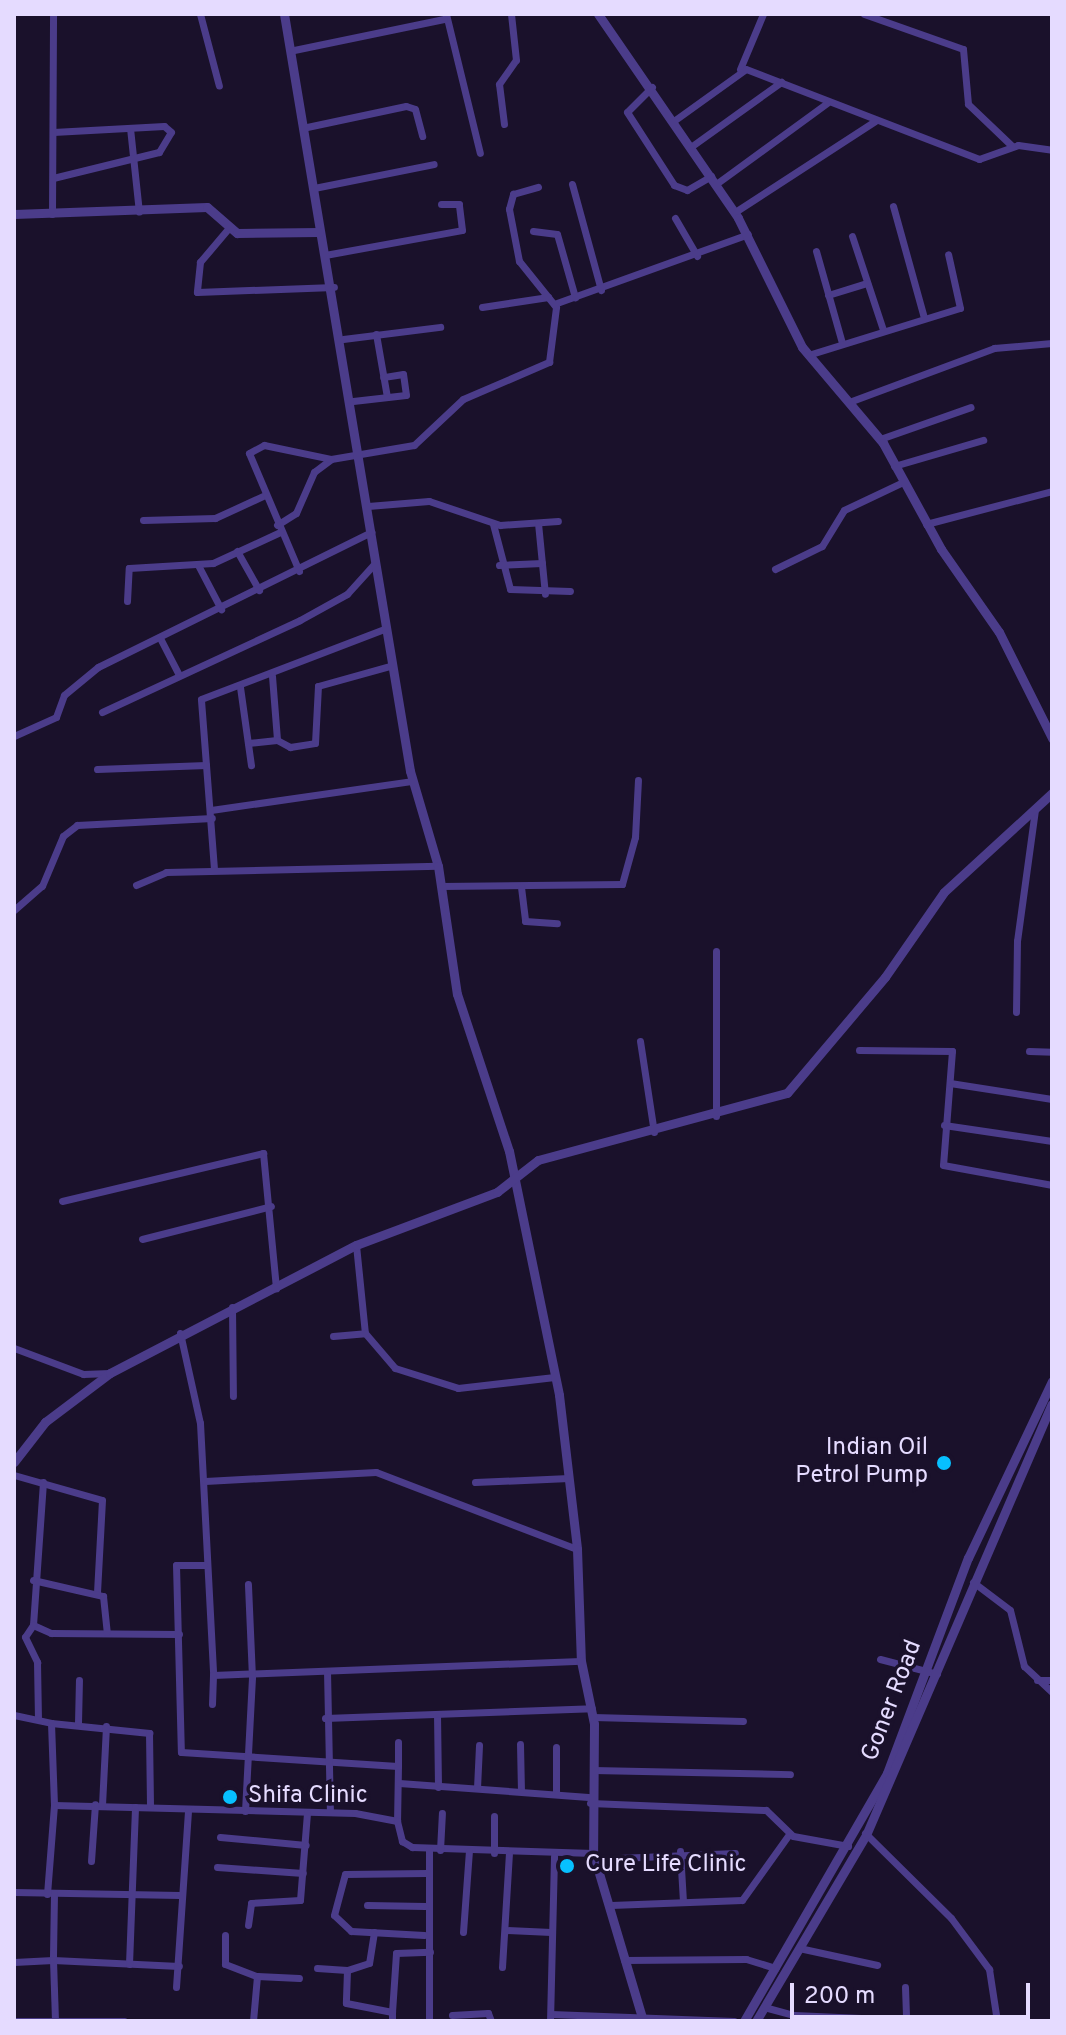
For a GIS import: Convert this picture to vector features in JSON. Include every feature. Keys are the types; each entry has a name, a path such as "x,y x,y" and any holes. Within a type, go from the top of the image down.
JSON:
{"street":[{"path":"52,214 53,14"},
{"path":"200,14 219,86"},
{"path":"284,14 294,50 307,127 319,232 334,287 343,339 390,666 413,781 438,866 457,994 505,1133 554,1377 577,1549 581,1661 592,1713 594,1856 611,1905 641,2017"},
{"path":"504,124 499,84 516,60 511,14"},
{"path":"598,14 675,120 735,212 808,355 880,439 926,524 999,632 1052,738"},
{"path":"675,120 740,69 763,14"},
{"path":"864,14 963,49 968,104 1012,146"},
{"path":"884,23 889,14"},
{"path":"294,50 445,17 480,153"},
{"path":"740,69 979,159 1012,146 1052,150"},
{"path":"692,146 781,82"},
{"path":"652,87 627,112 674,185 687,190 714,180 827,103"},
{"path":"307,127 406,106 415,109 422,136"},
{"path":"735,212 875,121"},
{"path":"53,132 130,128 171,132 167,147 53,178"},
{"path":"130,128 139,212"},
{"path":"314,188 434,164"},
{"path":"572,184 601,290"},
{"path":"299,571 249,465 252,449 331,459 414,445 463,399 542,369 552,354 551,300 519,261 509,209 513,194 538,187"},
{"path":"325,255 462,230 459,204 441,204"},
{"path":"893,206 924,318"},
{"path":"14,214 139,212 207,207 227,230 319,232"},
{"path":"675,218 697,256"},
{"path":"227,230 200,262 197,292 334,287"},
{"path":"533,231 557,234 575,297"},
{"path":"482,307 575,297 601,290 697,256 748,234"},
{"path":"852,236 883,330"},
{"path":"816,251 842,343"},
{"path":"808,355 963,305 948,254"},
{"path":"828,295 867,283"},
{"path":"343,339 440,327"},
{"path":"376,334 387,397"},
{"path":"849,402 994,348 1052,343"},
{"path":"353,401 387,397 408,389 403,374 383,377"},
{"path":"880,439 971,407"},
{"path":"894,466 983,440"},
{"path":"127,601 129,568 198,565 237,551 278,529 296,513 314,472 331,459"},
{"path":"775,569 822,546 844,510 903,482"},
{"path":"926,524 1052,491"},
{"path":"143,520 215,518 263,496"},
{"path":"368,506 442,503 493,524 558,521"},
{"path":"538,523 545,594"},
{"path":"493,524 499,565 510,589 545,594 570,591"},
{"path":"14,736 56,717 64,695 98,667 299,571 371,532"},
{"path":"237,551 259,590"},
{"path":"102,712 347,594 375,563"},
{"path":"499,565 542,563"},
{"path":"198,565 221,609"},
{"path":"214,869 212,814 198,703 384,629"},
{"path":"160,638 179,675"},
{"path":"248,743 277,740 285,746 315,743 318,686 390,666"},
{"path":"272,676 277,740"},
{"path":"240,687 251,765"},
{"path":"97,769 206,765"},
{"path":"441,886 622,884 635,837 638,780"},
{"path":"14,910 42,886 63,836 77,825 212,814 413,781"},
{"path":"14,1462 45,1422 110,1373 180,1333 232,1307 276,1290 356,1245 514,1183 538,1160 716,1116 797,1086 944,892 1052,793"},
{"path":"1016,1012 1020,911 1035,807"},
{"path":"136,885 166,872 438,866"},
{"path":"521,887 525,921 557,923"},
{"path":"716,951 716,1116"},
{"path":"640,1041 654,1132"},
{"path":"859,1050 952,1051 944,1125 946,1167 1052,1185"},
{"path":"1029,1051 1052,1052"},
{"path":"950,1083 1052,1099"},
{"path":"944,1125 1052,1141"},
{"path":"62,1201 263,1153 271,1206 276,1290"},
{"path":"142,1239 271,1206"},
{"path":"356,1245 365,1333 395,1368 441,1385 554,1377"},
{"path":"232,1307 233,1396"},
{"path":"180,1333 205,1481 204,1565 213,1675 212,1704"},
{"path":"333,1336 365,1333"},
{"path":"14,1348 83,1374 110,1373"},
{"name":"Goner Road","path":"932,1672 986,1517 1052,1381"},
{"name":"Goner Road","path":"744,2021 799,1948 863,1831 971,1581 1052,1404"},
{"path":"205,1481 376,1472 577,1549"},
{"path":"14,1475 102,1500 97,1592"},
{"path":"475,1482 569,1478"},
{"path":"25,1637 33,1625 33,1580 43,1482"},
{"path":"204,1565 176,1565 181,1752 248,1760 398,1766"},
{"path":"33,1580 97,1592 105,1600 107,1632"},
{"path":"971,1581 1015,1618 1024,1666 1052,1692"},
{"path":"245,1811 252,1677 248,1584"},
{"path":"33,1625 51,1633 179,1634"},
{"path":"14,1633 25,1637 37,1662 38,1718"},
{"path":"880,1659 932,1672"},
{"path":"213,1675 252,1677 581,1661"},
{"path":"327,1671 325,1718 330,1812"},
{"path":"78,1723 79,1680"},
{"path":"1037,1680 1052,1680"},
{"path":"325,1718 592,1713 743,1721"},
{"path":"437,1714 438,1787"},
{"path":"14,1715 51,1723 106,1726 153,1738 150,1807"},
{"path":"51,1723 55,2019"},
{"path":"91,1861 106,1726"},
{"path":"398,1742 397,1821 402,1841 429,1849 554,1856 680,1851 735,1853"},
{"path":"520,1744 521,1791"},
{"path":"477,1788 479,1745"},
{"path":"556,1747 556,1793"},
{"path":"593,1770 790,1774"},
{"path":"399,1783 556,1793 591,1800 766,1810 790,1833 849,1846"},
{"path":"54,1805 330,1812 397,1821"},
{"path":"129,1964 135,1807"},
{"path":"176,1987 188,1809"},
{"path":"248,1925 251,1903 297,1903 303,1873 307,1813"},
{"path":"440,1850 442,1813"},
{"path":"494,1816 494,1853"},
{"path":"863,1831 951,1918 989,1969 997,2021"},
{"name":"Goner Road","path":"756,2021 849,1846 863,1831"},
{"path":"611,1905 742,1900 790,1833"},
{"path":"220,1837 306,1845"},
{"path":"429,1849 424,1935 430,1952 429,2021"},
{"path":"463,1932 469,1851"},
{"path":"680,1851 683,1902"},
{"path":"502,1967 509,1854"},
{"path":"554,1856 550,2018 641,2017 734,2021"},
{"path":"217,1867 303,1873"},
{"path":"424,1935 374,1932 336,1923 345,1874 427,1873"},
{"path":"14,1892 180,1895"},
{"path":"367,1905 425,1906"},
{"path":"505,1930 551,1932"},
{"path":"317,1968 347,1970 369,1963 374,1932"},
{"path":"225,1935 228,1969 257,1976 299,1978"},
{"path":"799,1948 877,1965"},
{"path":"347,1970 346,2003 392,2016 396,1953 430,1952"},
{"path":"624,1960 746,1959 780,1971"},
{"path":"14,1962 53,1960 179,1966"},
{"path":"253,2021 257,1976"},
{"path":"764,2007 848,2019 906,2020 905,1987"},
{"path":"452,2015 488,2013 491,2021"},
{"path":"14,2021 124,2021"}],"place":[{"name":"Indian Oil Petrol Pump","path":"944,1463"},
{"name":"Shifa Clinic","path":"230,1797"},
{"name":"Cure Life Clinic","path":"567,1866"}]}
